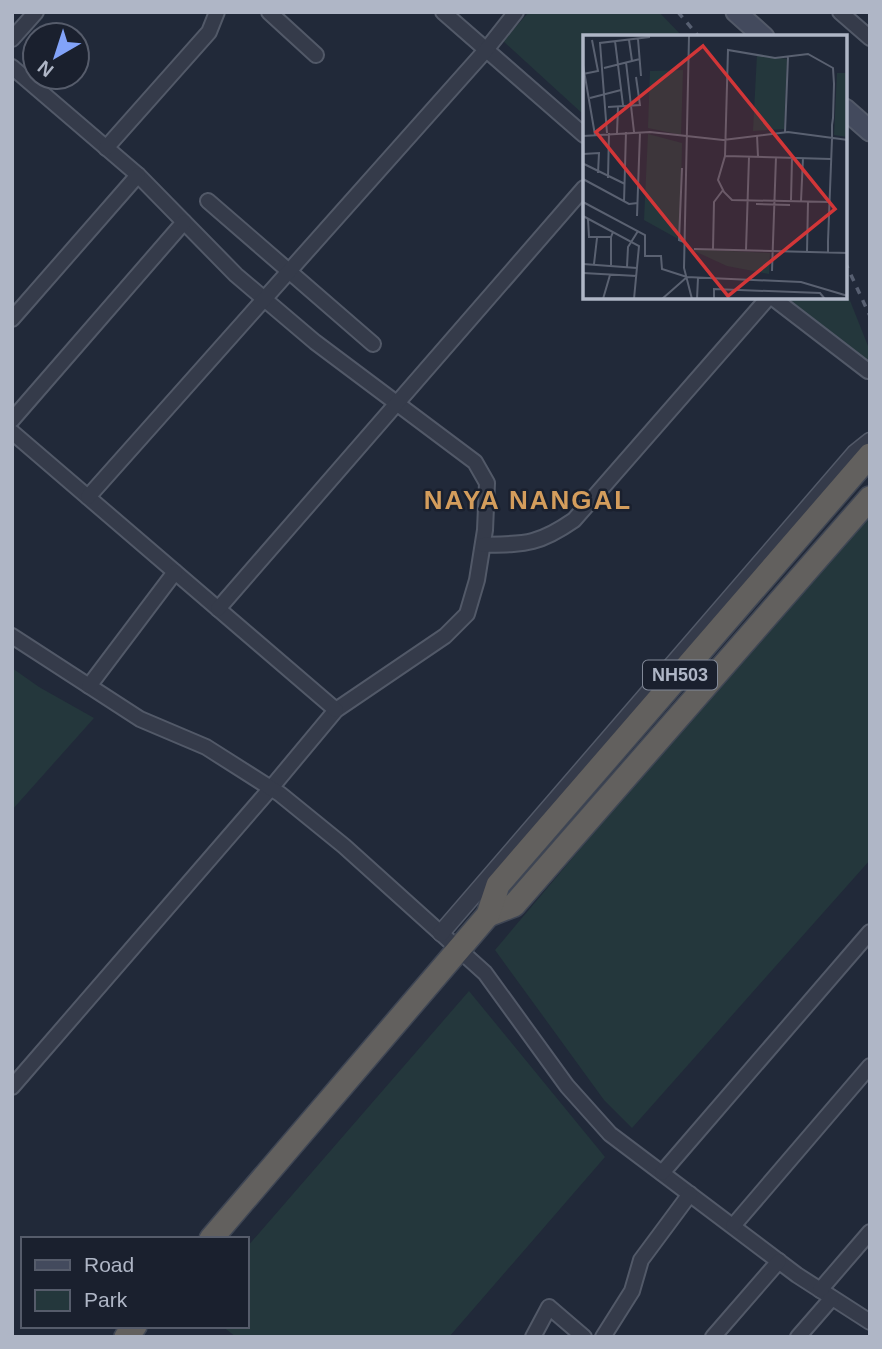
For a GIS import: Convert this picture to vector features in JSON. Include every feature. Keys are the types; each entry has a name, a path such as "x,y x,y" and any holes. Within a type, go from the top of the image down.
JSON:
{"highway":[{"name":"NH503","path":"213,1237 488,915 503,870 870,455"},
{"name":"NH503","path":"488,915 514,905 868,504"}],"main road":[{"path":"736,12 762,35"},
{"path":"847,111 870,131"}],"street":[{"path":"12,39 36,12"},
{"path":"106,148 209,32 217,12"},
{"path":"269,12 316,55"},
{"path":"443,12 583,134"},
{"path":"88,497 486,50 516,12"},
{"path":"840,12 870,38"},
{"path":"12,67 138,175 236,275 315,342 475,462 487,483 483,545 467,614 445,636 336,710 12,1087"},
{"path":"12,318 138,175"},
{"path":"218,609 583,189"},
{"path":"208,201 373,344"},
{"path":"12,420 184,222"},
{"path":"483,545 519,544 548,538 574,520 770,299"},
{"path":"772,299 868,371"},
{"path":"12,432 336,710"},
{"path":"441,933 503,870 855,453 870,441"},
{"path":"89,686 175,572"},
{"path":"12,636 140,719 206,747 271,788 344,846 485,973 567,1086 610,1134 779,1261 870,1322"},
{"path":"662,1173 870,932"},
{"path":"733,1226 870,1066"},
{"path":"603,1337 632,1291 641,1260 690,1194"},
{"path":"798,1337 870,1232"},
{"path":"713,1337 779,1261"},
{"path":"533,1337 549,1307 584,1337"}],"green space":[{"path":"529,12 659,12 681,35 583,35 583,114 503,41"},
{"path":"847,293 870,351 870,373 788,299 847,299"},
{"path":"870,505 870,860 632,1128 604,1100 495,950"},
{"path":"12,668 39,687 94,718 12,810"},
{"path":"469,991 605,1157 449,1337 236,1337 225,1328 248,1328 248,1246"}],"railway":[{"path":"678,12 697,35"},
{"path":"847,266 870,316"}],"district":[{"name":"NAYA NANGAL","path":"528,500"}]}
